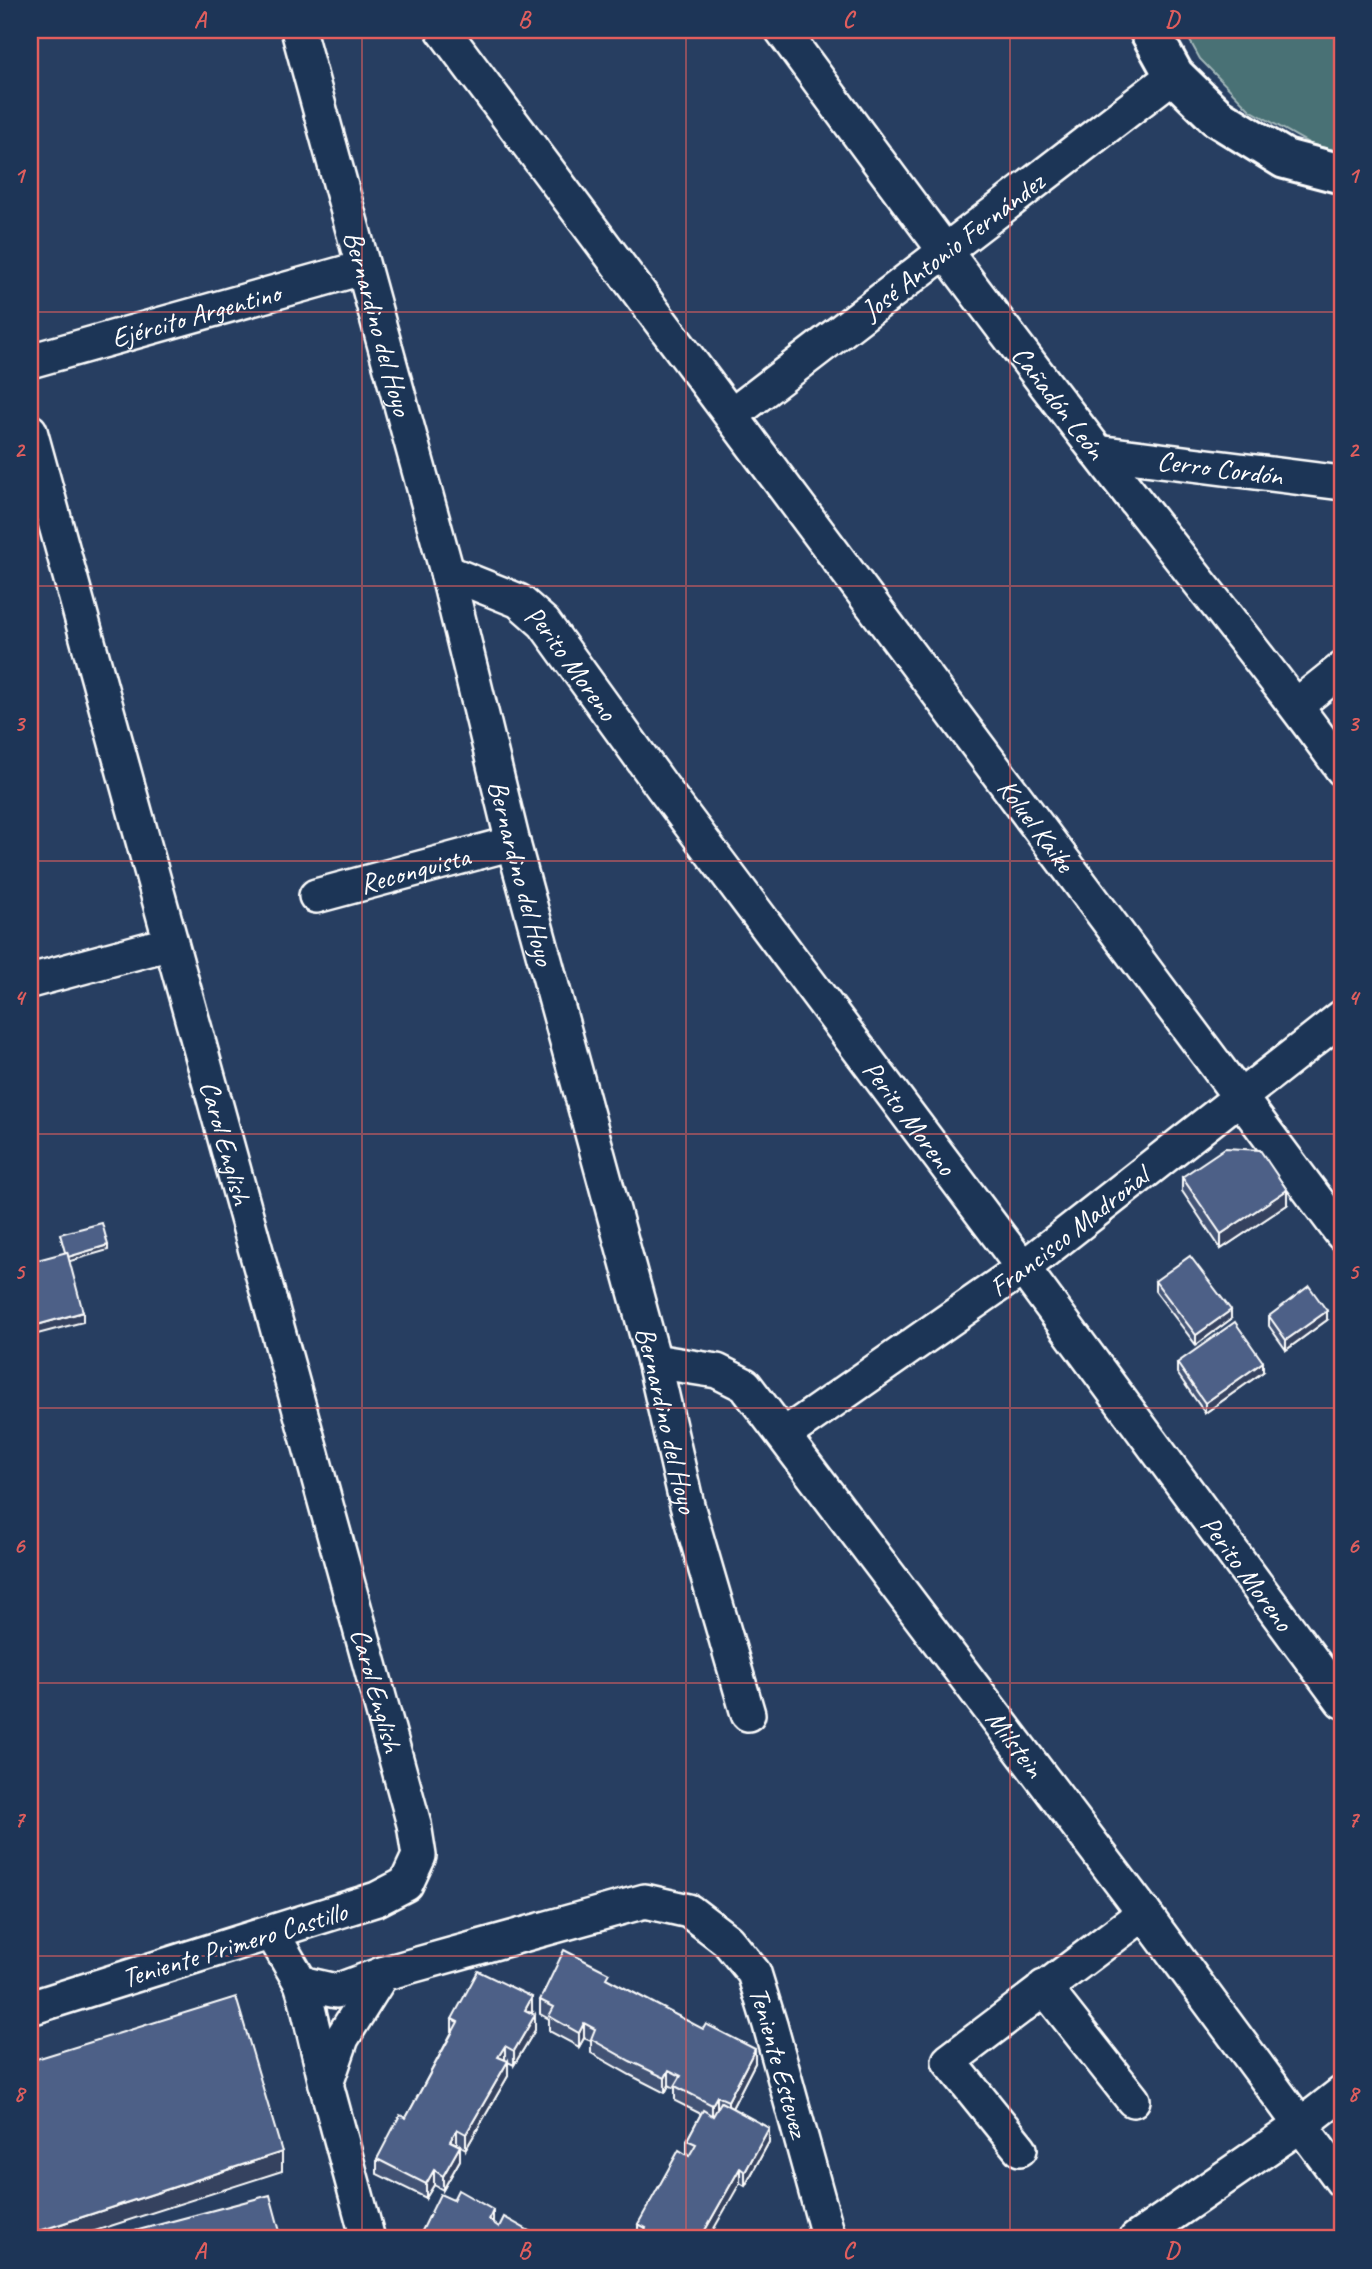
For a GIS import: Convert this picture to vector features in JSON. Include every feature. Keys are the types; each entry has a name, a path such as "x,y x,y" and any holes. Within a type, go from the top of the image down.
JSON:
{"street":[{"name":"Bernardino del Hoyo","path":"298,30 447,572 513,843 654,1361 687,1505 748,1714"},
{"name":"Koluel Kaike","path":"443,30 1342,1234"},
{"path":"1149,30 1174,75 1217,117 1285,159 1342,174"},
{"name":"Cañadón León","path":"788,33 943,251 1097,452 1297,705 1342,769"},
{"name":"José Antonio Fernández","path":"732,415 1174,75"},
{"name":"Ejército Argentino","path":"30,361 362,268"},
{"name":"Carol English","path":"30,431 410,1811 419,1856"},
{"name":"Cerro Cordón","path":"1097,452 1342,483"},
{"name":"Perito Moreno","path":"447,572 519,601 544,623 663,788 1023,1268 1342,1701"},
{"path":"1297,705 1342,670"},
{"name":"Reconquista","path":"316,896 513,843"},
{"path":"30,981 172,943"},
{"name":"Francisco Madroñal","path":"784,1435 1023,1268 1342,1017"},
{"name":"Milstein","path":"654,1361 717,1371 745,1385 1144,1913 1342,2181"},
{"name":"Teniente Primero Castillo","path":"30,2008 377,1899 406,1884 419,1856"},
{"name":"Teniente Estevez","path":"382,1974 645,1900 689,1911 727,1940 754,1973 771,2025 829,2239"},
{"path":"1020,2149 949,2061 1144,1913"},
{"path":"272,1933 301,1983 369,2239"},
{"path":"301,1983 336,1992 382,1974"},
{"path":"326,2084 342,2038 382,1974"},
{"path":"1044,1987 1133,2100"},
{"path":"1136,2239 1301,2125 1342,2093"}],"green space":[{"path":"1184,30 1342,30 1342,152 1312,145 1250,110 1200,59"}],"building":[{"path":"1225,1148 1260,1150 1287,1190 1221,1234 1182,1177"},
{"path":"102,1223 108,1245 68,1257 60,1234"},
{"path":"67,1252 83,1312 30,1327 30,1262"},
{"path":"1190,1256 1231,1310 1196,1335 1155,1281"},
{"path":"1309,1286 1327,1311 1286,1340 1269,1316"},
{"path":"1235,1322 1263,1362 1205,1403 1177,1363"},
{"path":"564,1950 609,1973 606,1978 703,2029 706,2024 755,2049 728,2101 717,2096 712,2105 675,2086 681,2076 669,2070 665,2078 591,2039 595,2029 584,2023 579,2033 549,2016 554,2007 540,2000"},
{"path":"478,1971 532,1997 525,2010 535,2015 514,2051 505,2046 498,2057 508,2061 466,2134 457,2129 450,2141 460,2146 443,2176 434,2170 426,2184 377,2159 400,2115 406,2118 458,2022 452,2019"},
{"path":"236,1997 282,2152 30,2234 30,2061"},
{"path":"721,2102 769,2128 745,2172 740,2168 700,2239 640,2239 646,2228 638,2224 679,2150 689,2156 696,2144 687,2140 703,2110 713,2116"},
{"path":"458,2190 493,2210 489,2220 499,2227 504,2217 538,2236 537,2239 418,2239 440,2194 453,2200"},
{"path":"270,2195 282,2239 133,2239 131,2232"},
{"path":"629,2234 640,2239 626,2239"}]}
